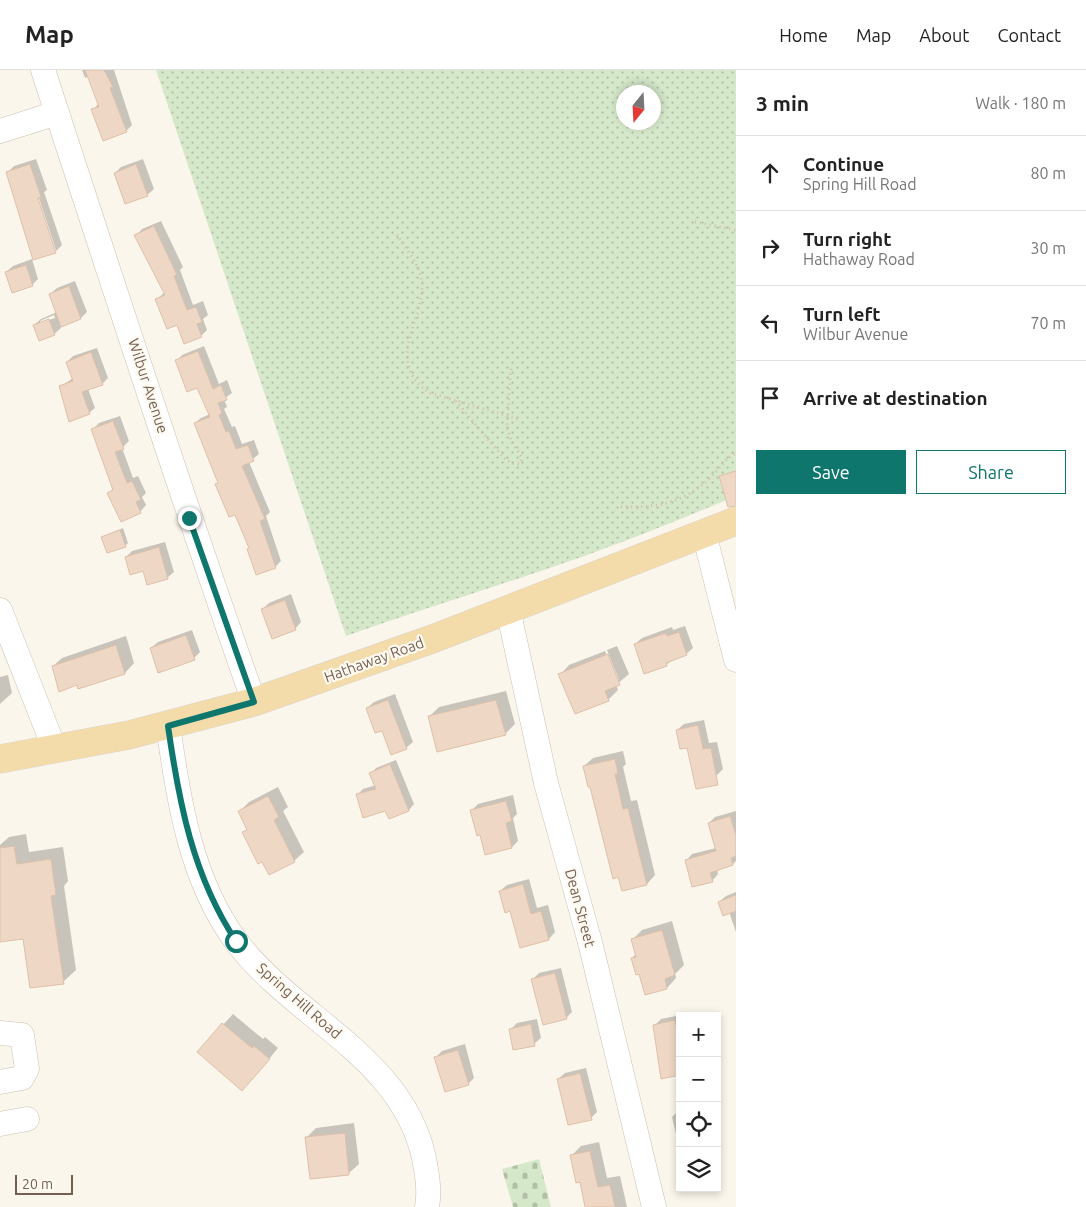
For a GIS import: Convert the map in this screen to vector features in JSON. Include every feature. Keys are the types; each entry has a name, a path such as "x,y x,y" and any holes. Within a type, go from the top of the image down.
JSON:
{"main road":[{"name":"Hathaway Road","path":"0,759 55,750 168,726 254,702 405,649 618,569 736,521"}],"street":[{"name":"Wilbur Avenue","path":"42,70 132,337 189,518 254,702"},
{"path":"0,131 57,113"},
{"path":"704,533 736,660"},
{"name":"Dean Street","path":"508,609 546,783 591,946 654,1207"},
{"path":"1,615 55,750"},
{"name":"Spring Hill Road","path":"168,726 179,796 191,846 202,878 223,921 256,964 344,1041 391,1088 410,1119 422,1151 428,1186 427,1207"},
{"path":"0,1033 22,1035 27,1069 22,1078 0,1082"},
{"path":"0,1124 27,1119"}],"path":[{"path":"695,222 736,230"},
{"path":"397,235 414,260 422,285 407,348 409,367 422,388 518,419"},
{"path":"456,400 503,457 516,465 522,462 522,458 508,434 507,416 511,365"},
{"path":"621,507 660,505 679,500 691,494 728,457 736,453"}],"green space":[{"path":"156,70 736,70 736,496 590,554 346,636"},
{"path":"539,1159 551,1207 513,1207 502,1169"}],"building":[{"path":"85,70 104,70 113,87 110,88 127,132 103,141 91,109 99,107"},
{"path":"30,164 41,197 38,198 56,253 33,260 6,172"},
{"path":"136,164 148,196 125,204 114,173"},
{"path":"154,226 177,275 174,276 187,310 196,307 202,322 197,324 202,337 184,344 177,325 167,329 155,299 165,295 134,235"},
{"path":"26,265 33,286 12,293 5,272"},
{"path":"69,286 81,319 61,327 49,294"},
{"path":"49,319 55,335 39,341 33,325"},
{"path":"198,351 213,389 221,385 227,400 218,403 222,413 219,415 226,432 229,431 236,449 248,445 254,461 242,466 265,519 260,521 276,568 256,575 247,549 249,548 235,515 229,517 215,484 218,483 194,423 210,417 197,388 187,392 175,360"},
{"path":"91,352 103,385 82,392 90,414 69,422 59,386 73,381 66,362"},
{"path":"113,421 124,449 115,452 127,483 132,481 141,500 136,502 141,513 121,522 107,493 113,490 91,429"},
{"path":"736,471 736,506 728,507 719,476"},
{"path":"120,530 126,547 107,553 101,537"},
{"path":"159,547 168,579 147,585 143,571 130,575 125,557"},
{"path":"285,600 296,630 272,639 261,609"},
{"path":"679,632 687,655 666,663 667,666 644,674 634,644 666,633 667,636"},
{"path":"186,635 195,660 158,673 150,648"},
{"path":"116,645 125,674 78,689 77,685 59,692 52,666"},
{"path":"608,654 620,685 605,691 609,701 575,714 558,674"},
{"path":"388,700 407,749 391,755 382,731 375,733 366,708"},
{"path":"496,700 506,735 437,752 428,716"},
{"path":"698,725 703,749 711,748 718,785 696,789 687,748 680,749 676,730"},
{"path":"615,759 618,774 615,774 623,809 628,808 647,885 622,891 618,877 613,879 583,766"},
{"path":"390,764 409,811 389,819 385,811 363,818 356,794 376,789 369,773"},
{"path":"268,796 279,817 274,820 295,862 269,875 262,862 258,864 242,832 247,830 238,811"},
{"path":"506,801 512,821 506,823 512,848 485,855 480,835 477,836 470,810"},
{"path":"730,816 736,835 736,856 731,858 733,865 710,873 713,882 692,887 685,860 716,851 708,823"},
{"path":"14,846 17,864 51,859 56,895 51,896 64,984 30,988 23,939 0,942 0,848"},
{"path":"523,884 531,914 541,911 549,940 520,948 510,911 505,913 499,891"},
{"path":"736,895 736,911 723,916 718,902"},
{"path":"662,930 675,975 665,979 667,989 645,995 639,974 636,975 631,958 636,957 631,939"},
{"path":"555,973 567,1019 543,1025 531,979"},
{"path":"675,1020 676,1076 661,1079 653,1025"},
{"path":"222,1023 252,1048 254,1046 270,1059 242,1091 197,1052"},
{"path":"531,1024 535,1046 513,1050 509,1029"},
{"path":"458,1050 469,1085 445,1092 434,1057"},
{"path":"580,1073 592,1120 568,1125 557,1079"},
{"path":"345,1133 349,1175 310,1179 305,1137"},
{"path":"590,1151 598,1187 610,1185 615,1207 585,1207 580,1182 576,1183 570,1155"}],"route":[{"path":"189,518 254,702 168,726 176,778 191,846 212,900 236,941"}]}
